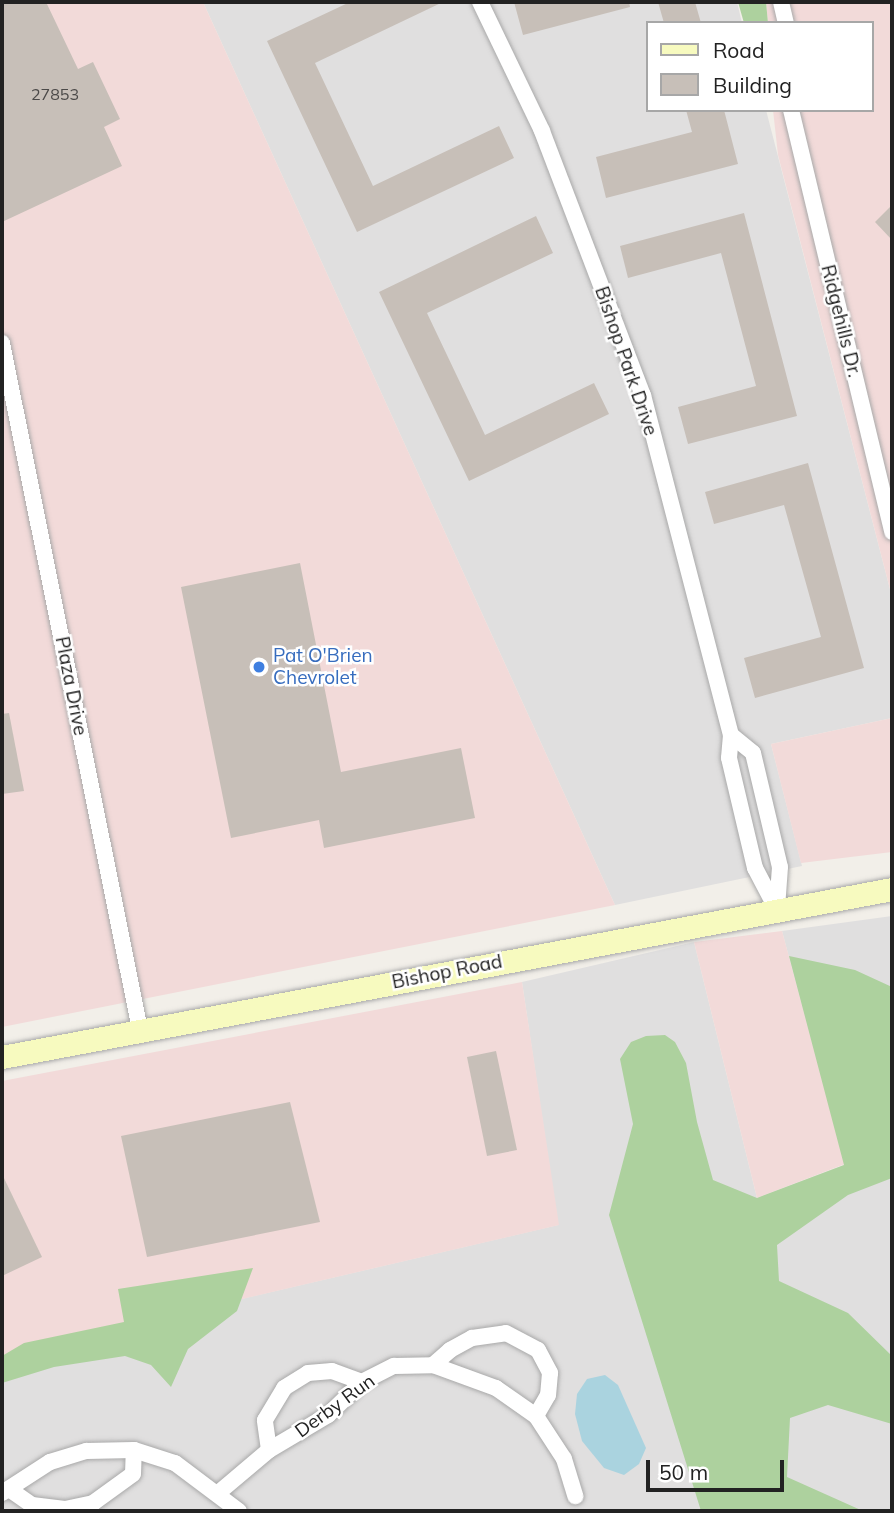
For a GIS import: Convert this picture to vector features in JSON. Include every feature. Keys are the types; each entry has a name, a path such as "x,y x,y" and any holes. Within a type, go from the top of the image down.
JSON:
{"main road":[{"name":"Bishop Road","path":"2,1057 892,889"}],"street":[{"name":"Bishop Park Drive","path":"480,2 542,131 643,396 731,735 729,758 755,868 777,910"},
{"path":"781,2 786,21"},
{"name":"Ridgehills Dr.","path":"791,112 892,532"},
{"name":"Plaza Drive","path":"2,342 140,1030"},
{"name":"Bishop Park Drive","path":"731,735 753,753 780,867 777,910"},
{"path":"433,1365 450,1350 472,1339 506,1333 538,1350 550,1373 548,1395 536,1416"},
{"name":"Derby Run","path":"217,1494 269,1450 328,1415 362,1382 394,1366 433,1365 496,1388 536,1416 564,1459 575,1496"},
{"path":"269,1450 265,1420 284,1388 307,1373 332,1371 362,1382"},
{"path":"134,1450 133,1474 93,1503 65,1509 32,1505 5,1491 50,1462 86,1451 134,1450 175,1463 239,1511"}],"shaded area":[{"path":"2,2 203,2 615,905 2,1027"},
{"path":"203,2 737,2 742,21 646,21 646,112 767,112 892,597 892,718 771,744 802,866 615,905"},
{"path":"766,2 892,2 892,597 778,155 773,112 873,112 873,21 768,21"},
{"path":"892,718 892,852 801,863 771,744"},
{"path":"892,916 892,1511 2,1511 2,1355 558,1225 522,982 694,942 757,1198 844,1165 782,931"},
{"path":"782,931 845,1164 757,1198 694,942"},
{"path":"522,982 559,1225 2,1355 2,1081"}],"green space":[{"path":"738,2 766,2 768,21 743,21"},
{"path":"789,956 855,970 892,987 892,1178 848,1195 777,1245 779,1281 848,1313 892,1356 892,1424 828,1405 790,1418 787,1477 863,1511 701,1511 609,1215 633,1124 620,1059 631,1042 646,1036 665,1035 675,1042 686,1063 697,1122 713,1180 757,1198 844,1165"},
{"path":"253,1268 237,1311 188,1349 171,1387 151,1365 125,1356 54,1367 2,1383 2,1356 24,1343 124,1322 118,1289"}],"water":[{"path":"605,1375 618,1385 646,1448 639,1464 624,1475 604,1468 582,1441 575,1414 577,1394 587,1379"}],"building":[{"path":"2,2 46,2 78,69 93,62 120,119 104,127 122,166 2,222"},
{"path":"350,2 443,2 315,63 373,186 499,126 514,158 357,232 267,41"},
{"path":"514,2 629,2 630,7 523,35"},
{"path":"658,2 695,2 700,21 663,21"},
{"path":"687,112 725,112 738,164 606,198 596,157 692,132"},
{"path":"892,205 892,240 875,222"},
{"path":"744,213 797,416 688,444 678,407 756,386 721,253 628,278 620,246"},
{"path":"536,216 553,253 427,313 485,435 594,383 609,414 469,481 379,292"},
{"path":"808,463 864,668 755,698 744,658 821,637 784,505 714,524 705,492"},
{"name":"Pat O'Brien Chevrolet","path":"300,563 341,772 461,748 475,818 324,848 319,820 231,838 181,587"},
{"path":"9,713 24,791 2,794 2,714"},
{"path":"496,1051 517,1150 487,1156 467,1057"},
{"path":"290,1102 320,1222 147,1257 121,1136"},
{"path":"2,1174 42,1257 2,1276"}],"place":[{"name":"Pat O'Brien Chevrolet","path":"259,667"}]}
